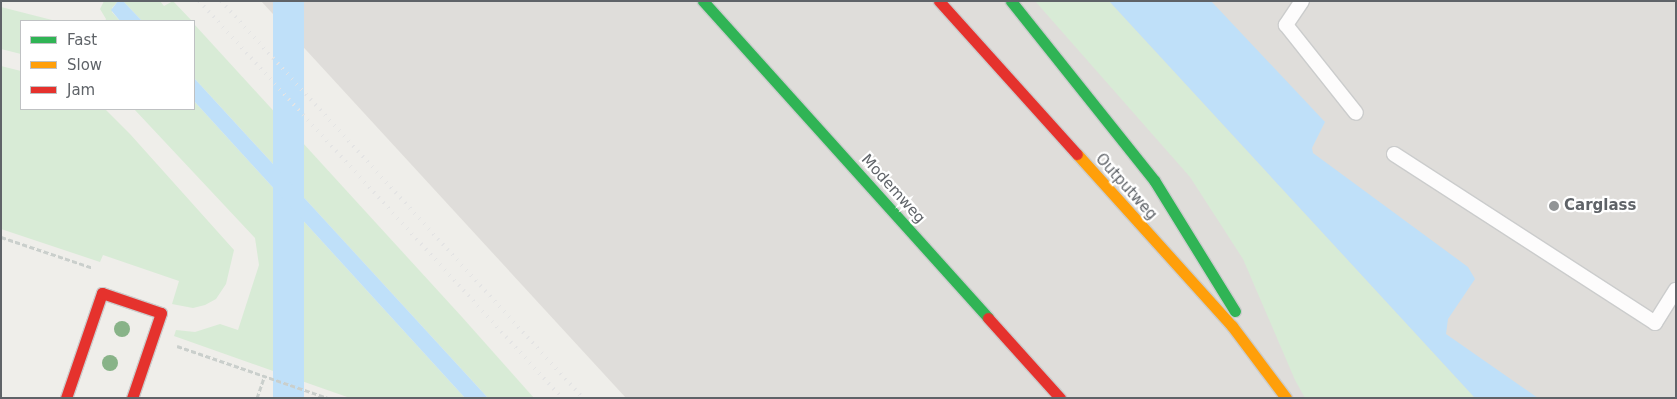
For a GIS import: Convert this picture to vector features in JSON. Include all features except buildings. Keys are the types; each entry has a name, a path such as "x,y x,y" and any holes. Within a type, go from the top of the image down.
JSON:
{"main road":[{"name":"Modemweg","path":"703,1 1060,398"},
{"name":"Outputweg","path":"939,1 1232,326 1287,398"},
{"name":"Outputweg","path":"1011,1 1053,51 1154,180 1287,398"},
{"path":"66,398 102,293 161,313 132,398"}],"lane":[{"path":"1302,1 1286,25 1356,113"},
{"path":"1394,154 1655,322 1676,290"}],"path":[{"path":"1,237 93,268 91,276 102,293"},
{"path":"153,337 328,398"},
{"path":"257,398 265,376"}],"shaded area":[{"path":"261,1 1676,1 1676,398 626,398"}],"green space":[{"path":"104,1 118,1 112,8 112,12 119,20 106,20 100,9"},
{"path":"123,1 160,1 164,6 173,1 191,20 141,20"},
{"path":"1035,1 1109,1 1475,398 1305,398 1295,380 1243,259 1190,177"},
{"path":"1,7 52,20 20,20 20,54 1,49"},
{"path":"195,25 534,398 488,398 195,79"},
{"path":"1,66 20,71 20,110 106,110 130,134 234,250 226,284 216,299 205,305 193,308 172,304 179,281 103,255 100,262 1,229"},
{"path":"195,102 465,398 350,398 174,336 176,330 195,332 220,324 238,330 259,265 255,238 135,110 195,110"}],"water":[{"path":"118,1 124,2 141,20 119,20 111,10"},
{"path":"273,1 304,1 304,398 273,398"},
{"path":"1109,1 1211,1 1325,122 1312,148 1313,153 1468,267 1475,279 1448,319 1446,334 1538,398 1475,398"},
{"path":"195,79 488,398 465,398 195,102"}],"railway":[{"path":"199,1 562,398"},
{"path":"221,1 583,398"}],"traffic: fast":[{"path":"703,1 988,318"},
{"path":"1011,1 1154,180 1235,311"}],"traffic: slow":[{"path":"1077,154 1232,326 1286,398"}],"traffic: jam":[{"path":"939,1 1077,154"},
{"path":"66,398 102,293 161,313 132,398"},
{"path":"988,318 1060,398"}],"place":[{"name":"Carglass","path":"1554,206"}]}
